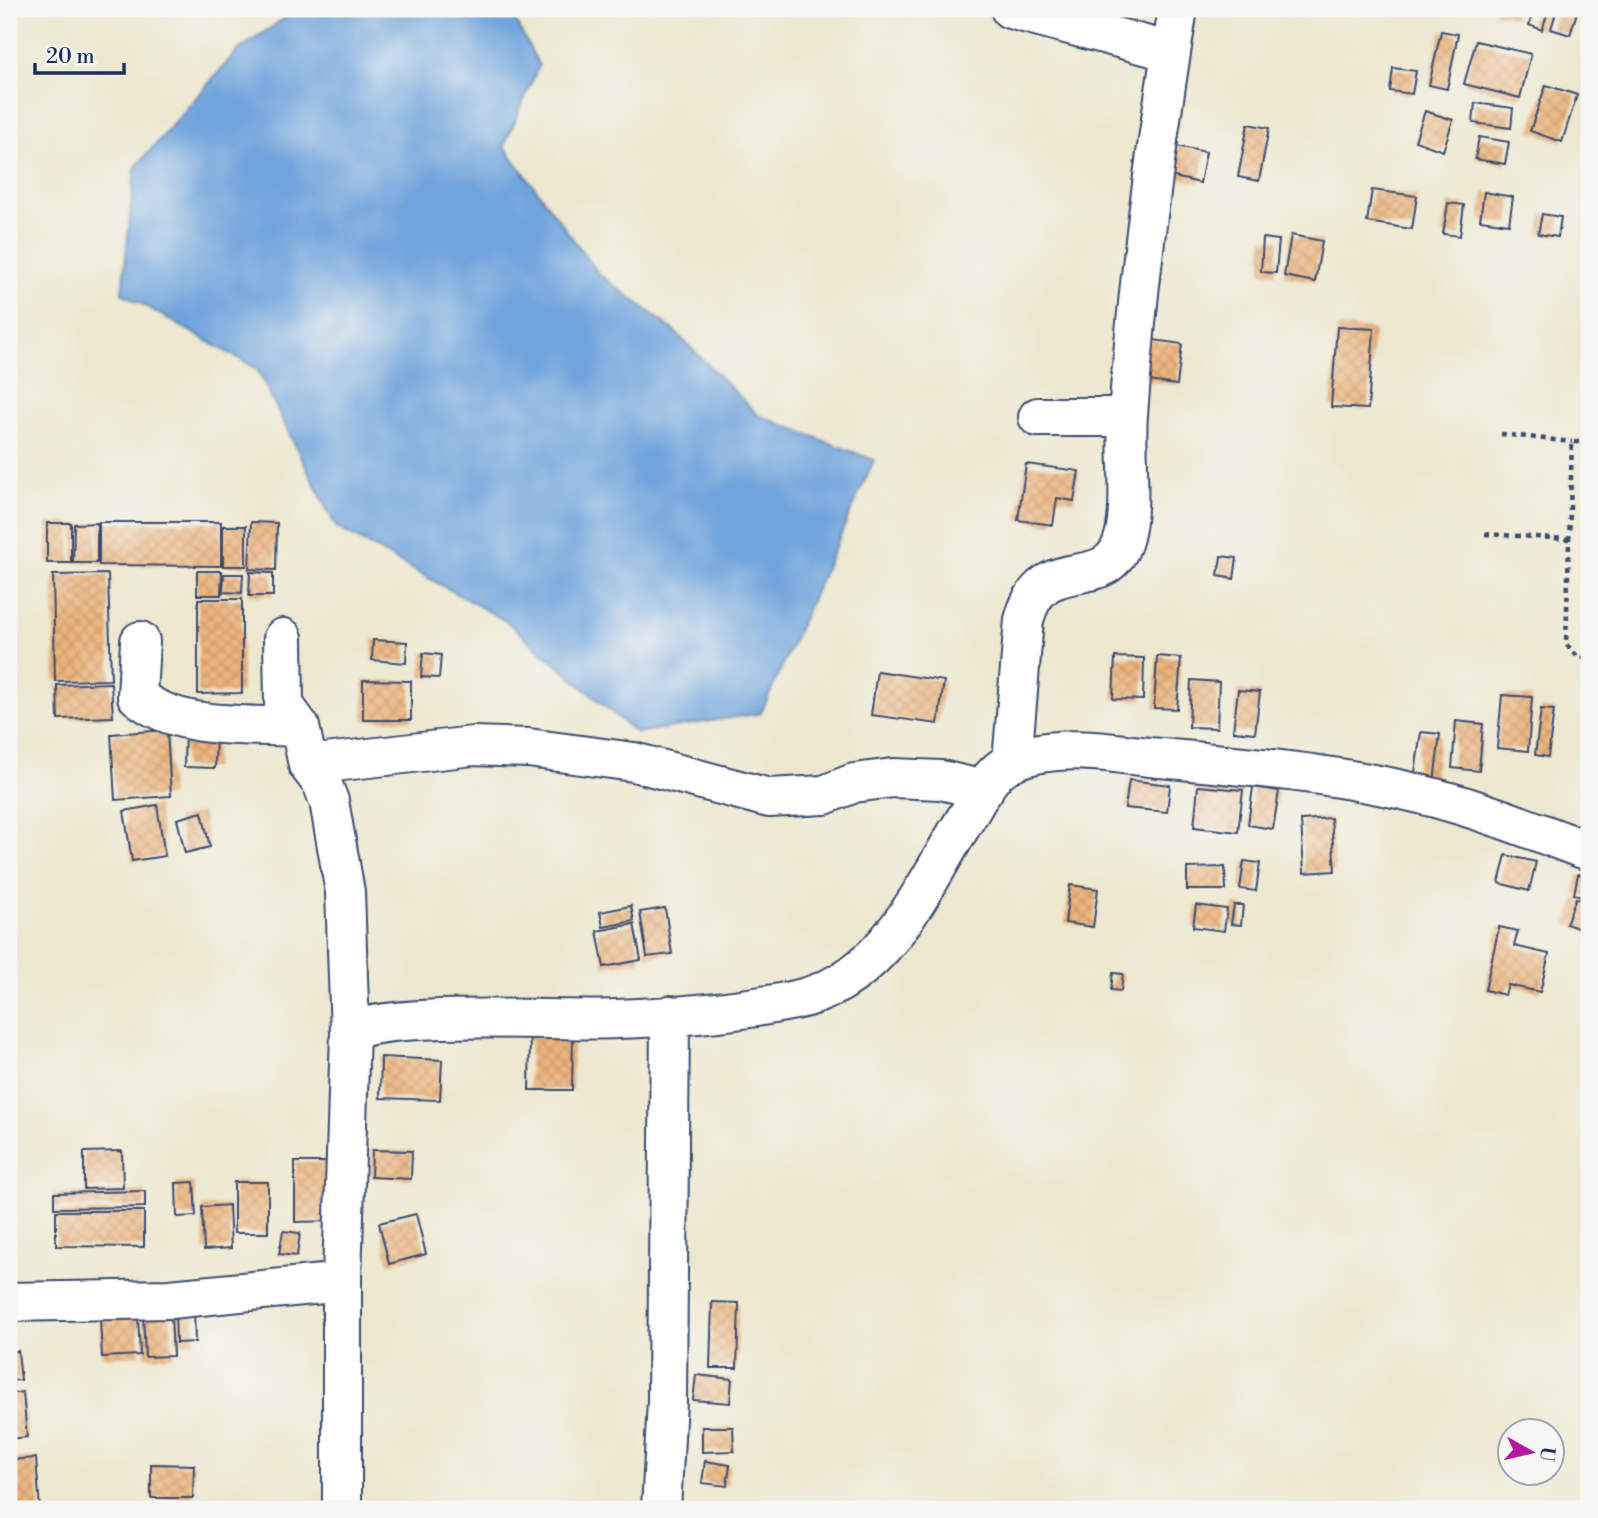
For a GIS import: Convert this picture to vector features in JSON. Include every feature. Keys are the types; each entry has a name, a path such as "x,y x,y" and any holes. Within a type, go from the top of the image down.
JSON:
{"street":[{"path":"1010,9 1171,52"},
{"path":"1012,761 1024,620 1028,603 1036,589 1053,580 1107,566 1116,559 1125,533 1127,417 1154,161 1178,9"},
{"path":"1038,417 1127,417"},
{"path":"284,638 284,705 300,727 308,765 322,783 329,801 345,892 350,1033 347,1050 342,1277 342,1509"},
{"path":"140,641 137,696 150,707 178,719 300,727"},
{"path":"308,765 473,746 528,748 634,762 769,798 824,795 854,783 893,778 941,780 984,790"},
{"path":"350,1033 361,1026 414,1021 615,1019 670,1015 789,1002 827,992 896,931 923,894 950,843 995,774 1012,761 1059,750 1207,762 1372,783 1453,803 1589,851"},
{"path":"661,1509 667,1402 670,1015"},
{"path":"9,1302 170,1299 320,1285 339,1281 342,1277"}],"path":[{"path":"1501,434 1589,442"},
{"path":"1572,442 1566,644 1577,656 1589,659"},
{"path":"1485,534 1569,539"}],"water":[{"path":"298,9 509,9 539,65 504,146 599,274 672,329 758,415 874,460 761,713 636,733 506,621 336,527 257,369 122,293 135,168 237,51"}],"building":[{"path":"1494,9 1518,9 1515,18 1493,13"},
{"path":"1534,9 1549,9 1542,30 1529,25"},
{"path":"1557,9 1578,9 1570,35 1551,29"},
{"path":"1441,31 1458,34 1447,89 1429,85"},
{"path":"1476,41 1531,54 1520,98 1464,84"},
{"path":"1393,68 1416,71 1412,94 1390,91"},
{"path":"1546,85 1577,95 1562,142 1530,131"},
{"path":"1475,103 1513,108 1511,128 1473,123"},
{"path":"1425,111 1453,120 1443,151 1415,141"},
{"path":"1248,124 1269,128 1259,181 1238,177"},
{"path":"1479,137 1509,142 1505,164 1475,159"},
{"path":"1176,146 1206,152 1200,183 1170,176"},
{"path":"1372,190 1417,196 1412,229 1367,222"},
{"path":"1484,192 1513,197 1509,224 1480,220"},
{"path":"1448,203 1464,205 1460,236 1443,234"},
{"path":"1542,214 1561,217 1558,237 1538,234"},
{"path":"1291,235 1322,241 1315,282 1284,276"},
{"path":"1263,238 1279,240 1276,273 1261,272"},
{"path":"1337,327 1374,329 1368,409 1331,407"},
{"path":"1140,338 1182,344 1177,385 1135,379"},
{"path":"1026,464 1079,471 1074,501 1057,498 1053,525 1018,520"},
{"path":"99,522 221,522 221,566 99,565"},
{"path":"251,522 277,523 276,570 249,569"},
{"path":"47,523 71,523 71,563 47,563"},
{"path":"97,523 97,563 73,563 74,524"},
{"path":"223,526 246,526 246,566 223,566"},
{"path":"1221,556 1237,558 1234,579 1218,576"},
{"path":"197,571 222,571 221,595 197,595"},
{"path":"250,572 273,573 273,596 249,596"},
{"path":"108,574 111,680 55,681 53,575"},
{"path":"224,574 243,574 242,593 223,592"},
{"path":"198,599 242,599 242,693 198,694"},
{"path":"373,640 407,642 406,663 372,660"},
{"path":"423,653 441,655 439,678 421,677"},
{"path":"1157,656 1181,658 1177,709 1154,708"},
{"path":"1115,657 1144,658 1143,700 1113,699"},
{"path":"877,671 944,681 938,724 871,715"},
{"path":"363,680 411,681 411,720 363,720"},
{"path":"1191,680 1219,682 1217,728 1189,727"},
{"path":"111,683 113,717 58,719 57,685"},
{"path":"1238,690 1260,692 1255,733 1233,731"},
{"path":"1502,695 1532,697 1528,751 1497,748"},
{"path":"1541,709 1554,710 1548,757 1535,755"},
{"path":"1456,721 1483,724 1479,771 1452,768"},
{"path":"185,728 216,729 215,768 184,767"},
{"path":"167,730 171,796 115,800 111,734"},
{"path":"1421,732 1440,734 1434,782 1414,779"},
{"path":"1129,780 1170,785 1167,812 1125,808"},
{"path":"1198,786 1243,790 1238,832 1194,827"},
{"path":"1253,787 1279,791 1273,829 1248,825"},
{"path":"157,805 165,856 132,861 124,811"},
{"path":"202,812 210,847 185,853 177,819"},
{"path":"1331,818 1335,871 1304,873 1301,820"},
{"path":"1506,855 1536,862 1529,891 1499,883"},
{"path":"1244,861 1260,863 1256,891 1240,889"},
{"path":"1225,867 1226,890 1187,890 1187,868"},
{"path":"1578,874 1589,877 1589,898 1574,894"},
{"path":"1070,885 1098,889 1093,927 1065,923"},
{"path":"1576,898 1589,903 1589,932 1566,924"},
{"path":"1196,905 1227,909 1224,931 1193,927"},
{"path":"1234,905 1243,905 1241,925 1231,924"},
{"path":"631,906 634,921 603,927 600,912"},
{"path":"665,908 672,954 647,957 640,912"},
{"path":"634,924 641,960 604,967 597,931"},
{"path":"1499,927 1518,931 1514,946 1549,954 1540,992 1508,985 1505,995 1485,990"},
{"path":"1113,973 1123,974 1121,991 1111,990"},
{"path":"530,1036 573,1037 572,1090 529,1090"},
{"path":"381,1057 442,1060 440,1100 380,1098"},
{"path":"372,1150 412,1151 411,1179 371,1177"},
{"path":"122,1151 123,1188 84,1189 84,1152"},
{"path":"295,1162 334,1162 334,1221 295,1222"},
{"path":"194,1182 196,1216 177,1217 176,1183"},
{"path":"234,1182 268,1182 268,1233 234,1233"},
{"path":"145,1191 145,1207 54,1208 54,1193"},
{"path":"229,1205 231,1248 204,1250 202,1207"},
{"path":"56,1211 144,1211 144,1247 56,1246"},
{"path":"416,1214 426,1254 389,1264 379,1223"},
{"path":"283,1231 300,1233 297,1256 279,1254"},
{"path":"712,1302 739,1303 737,1368 710,1368"},
{"path":"194,1309 195,1342 176,1343 175,1310"},
{"path":"171,1313 173,1356 145,1357 143,1314"},
{"path":"138,1317 140,1355 102,1357 100,1319"},
{"path":"9,1351 18,1351 21,1380 9,1381"},
{"path":"696,1375 732,1379 730,1403 693,1400"},
{"path":"23,1392 27,1437 9,1439 9,1394"},
{"path":"702,1427 733,1427 734,1451 702,1452"},
{"path":"36,1458 40,1509 9,1509 9,1460"},
{"path":"705,1461 730,1465 727,1486 702,1483"},
{"path":"151,1464 194,1465 193,1498 151,1498"}]}
